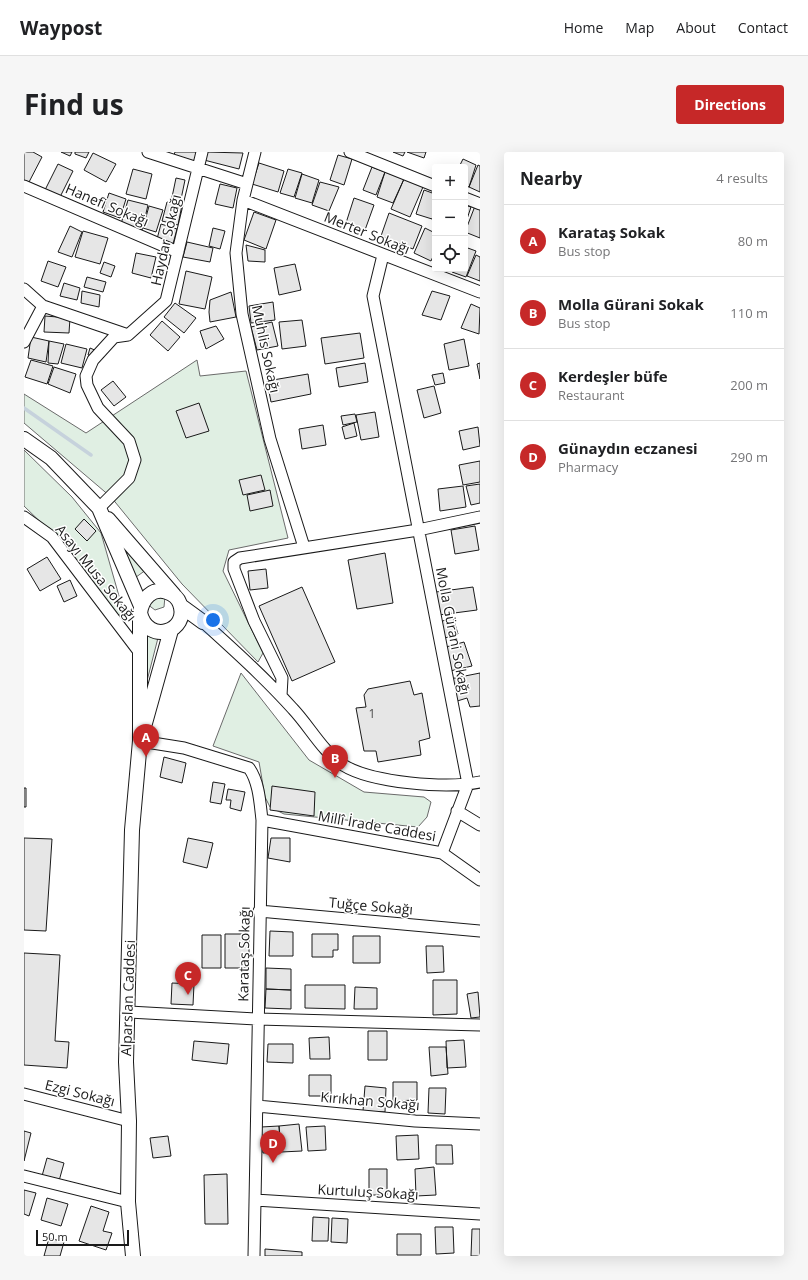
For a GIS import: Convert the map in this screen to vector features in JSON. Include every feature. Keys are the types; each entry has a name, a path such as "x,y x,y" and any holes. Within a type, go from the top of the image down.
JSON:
{"street":[{"path":"148,152 247,184"},
{"name":"Haydar Sokağı","path":"99,508 129,478 135,460 130,441 98,408 87,385 86,376 93,360 114,337 128,335 166,301 202,152"},
{"name":"Muhlis Sokağı","path":"256,152 243,200 236,253 242,314 270,439 304,547"},
{"path":"350,152 432,185"},
{"name":"Hanefi Sokağı","path":"24,186 178,252"},
{"path":"468,199 480,204"},
{"name":"Merter Sokağı","path":"243,200 480,292"},
{"name":"Molla Gürani Sokağı","path":"383,255 373,296 468,784"},
{"path":"24,289 43,306 128,335"},
{"path":"24,342 43,306"},
{"path":"24,439 51,458 99,508 177,601 182,613 174,628 140,741"},
{"path":"99,508 141,610 142,620 151,630 157,632 203,622"},
{"name":"Asayı Musa Sokağı","path":"24,517 52,537 140,654"},
{"path":"281,696 282,678 254,621 234,569 234,562 240,558 418,530 480,517"},
{"path":"140,741 141,610 148,595 161,591 177,601 203,622 255,668 281,696 323,747 343,765 368,776 407,782 468,784 480,782"},
{"name":"Karataş Sokağı","path":"140,741 184,748 249,768 255,781 262,820 259,911 254,1256"},
{"name":"Alparslan Caddesi","path":"133,1256 128,1202 129,1121 126,1062 129,1012 132,830 140,741"},
{"path":"442,853 468,784"},
{"path":"457,811 480,825"},
{"name":"Millî İrade Caddesi","path":"262,820 442,853 480,880"},
{"name":"Tuğçe Sokağı","path":"259,911 480,931"},
{"path":"129,1012 258,1019 480,1025"},
{"name":"Ezgi Sokağı","path":"24,1094 129,1121"},
{"name":"Kırıkhan Sokağı","path":"257,1106 415,1121 480,1124"},
{"path":"24,1176 128,1202"},
{"name":"Kurtuluş Sokağı","path":"255,1200 480,1214"}],"green space":[{"path":"197,360 200,376 246,371 288,538 229,550 223,571 263,653 258,662 182,584 111,497 24,423 24,394 86,433"},
{"path":"24,450 72,497 101,533 125,617 116,614 58,539 24,506"},
{"path":"109,521 150,567 132,580"},
{"path":"148,594 165,596 164,607 155,610 147,604"},
{"path":"139,630 159,634 138,716"},
{"path":"241,673 309,760 364,792 424,797 431,802 427,817 418,827 284,814 270,807 265,797 259,762 213,746"}],"building":[{"path":"24,152 33,152 42,157 28,184 24,181"},
{"path":"61,152 72,152 70,156"},
{"path":"75,152 89,152 86,158 75,154"},
{"path":"175,152 197,152 194,161 174,155"},
{"path":"206,152 243,153 239,169 204,160"},
{"path":"393,152 405,152 403,156"},
{"path":"407,152 426,152 424,158"},
{"path":"93,153 116,164 106,182 84,170"},
{"path":"338,155 352,159 344,185 330,180"},
{"path":"463,159 476,165 469,187 468,164 460,164"},
{"path":"259,163 284,171 278,192 252,184"},
{"path":"58,164 73,171 60,197 45,190"},
{"path":"478,165 480,166 480,192 469,187"},
{"path":"372,167 385,172 376,195 363,190"},
{"path":"133,169 152,174 146,199 126,194"},
{"path":"288,169 302,173 294,197 280,193"},
{"path":"385,172 404,179 393,203 377,197"},
{"path":"302,174 319,180 312,203 295,198"},
{"path":"176,178 185,180 180,204 171,202"},
{"path":"404,179 423,187 410,217 391,209"},
{"path":"320,182 339,187 329,211 312,205"},
{"path":"220,184 237,188 233,208 215,204"},
{"path":"424,190 432,193 432,219 416,214"},
{"path":"109,193 126,199 120,218 103,212"},
{"path":"354,198 374,205 365,230 346,223"},
{"path":"128,200 148,205 142,230 121,224"},
{"path":"167,202 182,205 178,225 162,221"},
{"path":"149,206 163,210 156,232 143,228"},
{"path":"468,206 471,207 468,216"},
{"path":"475,206 480,208 480,238 468,233 468,224"},
{"path":"254,212 276,220 266,249 244,240"},
{"path":"389,213 422,226 413,249 381,236"},
{"path":"161,224 177,229 173,244 157,239"},
{"path":"70,226 82,232 72,257 58,252"},
{"path":"213,228 225,231 220,249 209,246"},
{"path":"425,228 432,232 431,261 414,253"},
{"path":"83,231 108,238 100,264 75,257"},
{"path":"187,242 213,248 210,262 183,257"},
{"path":"246,245 265,250 265,262 248,261"},
{"path":"468,248 476,251 468,272"},
{"path":"136,253 156,257 151,278 132,273"},
{"path":"476,255 480,257 480,281 467,276"},
{"path":"48,261 66,267 58,287 41,281"},
{"path":"104,262 115,266 111,277 100,273"},
{"path":"295,264 301,290 279,295 274,268"},
{"path":"186,271 212,277 205,309 179,304"},
{"path":"452,272 468,272 466,277"},
{"path":"87,277 106,282 103,292 84,287"},
{"path":"64,283 80,288 77,300 60,296"},
{"path":"82,291 100,295 99,307 81,303"},
{"path":"432,291 450,296 441,320 422,315"},
{"path":"231,292 236,317 210,322 210,300"},
{"path":"273,302 275,320 251,323 249,306"},
{"path":"175,303 196,318 184,333 164,317"},
{"path":"471,304 480,308 479,334 461,328"},
{"path":"45,316 70,318 69,333 44,332"},
{"path":"302,320 306,346 282,349 279,322"},
{"path":"162,321 180,337 168,351 150,335"},
{"path":"272,322 278,346 257,350 251,327"},
{"path":"216,326 224,339 206,349 200,331"},
{"path":"360,333 364,358 325,364 321,338"},
{"path":"31,337 49,341 46,362 28,358"},
{"path":"464,339 469,366 449,370 444,344"},
{"path":"49,341 64,344 58,364 48,363"},
{"path":"66,344 87,349 82,368 61,363"},
{"path":"90,348 97,351 95,357 88,355"},
{"path":"31,360 53,366 47,384 25,377"},
{"path":"365,363 368,382 339,387 336,368"},
{"path":"480,363 480,379 477,364"},
{"path":"54,367 76,374 70,393 48,384"},
{"path":"443,373 445,383 435,385 432,375"},
{"path":"308,374 311,394 271,402 267,381"},
{"path":"113,381 126,397 114,406 101,390"},
{"path":"434,386 441,413 424,418 417,390"},
{"path":"199,403 209,431 186,438 176,411"},
{"path":"375,412 379,437 361,440 356,415"},
{"path":"355,414 357,422 343,425 341,416"},
{"path":"354,423 357,436 345,439 342,427"},
{"path":"323,425 326,445 302,449 299,429"},
{"path":"478,427 480,446 463,450 459,431"},
{"path":"480,461 480,482 463,485 459,465"},
{"path":"261,475 265,490 243,495 239,480"},
{"path":"480,484 480,503 471,505 466,486"},
{"path":"463,486 466,507 440,511 438,489"},
{"path":"270,490 273,506 250,511 247,495"},
{"path":"84,519 96,531 87,541 75,529"},
{"path":"475,526 479,550 455,554 451,530"},
{"path":"385,553 393,603 357,609 348,560"},
{"path":"47,557 61,579 40,591 27,569"},
{"path":"266,569 268,588 250,590 248,571"},
{"path":"70,580 77,596 64,602 57,586"},
{"path":"302,587 335,662 292,681 259,606"},
{"path":"473,587 477,610 439,615 436,592"},
{"path":"453,618 458,634 445,638 439,622"},
{"path":"464,642 472,666 450,671 446,647"},
{"path":"480,673 480,706 470,707 467,698 454,702 450,679"},
{"path":"410,681 414,695 422,693 430,738 419,741 421,755 378,762 376,751 364,751 356,708 366,707 364,695 368,689"},
{"path":"164,757 186,763 182,783 160,777"},
{"path":"213,782 225,784 221,804 210,802"},
{"path":"272,786 315,792 314,816 270,810"},
{"path":"24,788 26,788 26,807 24,807"},
{"path":"228,789 245,792 241,811 230,808 231,800 226,800"},
{"path":"24,838 52,839 46,931 24,930"},
{"path":"188,838 213,843 207,868 183,862"},
{"path":"271,838 290,838 290,862 268,858"},
{"path":"270,931 293,932 293,956 269,956"},
{"path":"225,934 249,934 249,968 225,968"},
{"path":"312,934 338,934 338,950 333,950 333,957 312,957"},
{"path":"202,935 221,935 221,968 202,968"},
{"path":"353,936 380,936 380,963 353,963"},
{"path":"426,946 443,946 444,972 427,973"},
{"path":"24,953 60,955 55,1041 69,1042 67,1068 24,1065"},
{"path":"266,968 291,969 291,990 266,989"},
{"path":"433,980 457,980 457,1014 433,1015"},
{"path":"172,983 194,984 193,1005 171,1004"},
{"path":"305,985 345,985 345,1009 305,1008"},
{"path":"355,987 377,988 377,1009 354,1009"},
{"path":"266,989 291,990 291,1009 265,1008"},
{"path":"478,992 480,1017 471,1018 467,994"},
{"path":"368,1031 387,1031 387,1060 368,1060"},
{"path":"329,1037 330,1059 310,1059 309,1038"},
{"path":"464,1040 466,1067 447,1068 446,1041"},
{"path":"194,1041 229,1044 227,1064 192,1060"},
{"path":"268,1044 293,1044 293,1063 267,1062"},
{"path":"429,1047 446,1047 448,1074 431,1076"},
{"path":"309,1075 331,1075 331,1096 309,1096"},
{"path":"393,1082 417,1082 417,1100 393,1101"},
{"path":"365,1086 386,1088 385,1112 363,1111"},
{"path":"429,1088 446,1088 445,1114 428,1113"},
{"path":"299,1124 302,1151 281,1152 279,1126"},
{"path":"279,1126 281,1152 263,1153 261,1127"},
{"path":"325,1126 326,1150 308,1151 306,1127"},
{"path":"24,1131 31,1133 24,1161"},
{"path":"418,1135 419,1159 397,1160 396,1136"},
{"path":"168,1136 171,1156 153,1158 150,1138"},
{"path":"436,1145 452,1145 453,1164 436,1164"},
{"path":"47,1158 64,1163 59,1181 42,1176"},
{"path":"434,1167 436,1195 416,1196 415,1169"},
{"path":"369,1169 387,1169 387,1195 369,1195"},
{"path":"227,1174 228,1224 205,1224 204,1175"},
{"path":"24,1190 36,1193 29,1216 24,1214"},
{"path":"47,1198 68,1204 61,1226 41,1220"},
{"path":"91,1206 109,1212 103,1231 112,1233 106,1250 79,1241"},
{"path":"313,1217 329,1218 328,1241 312,1241"},
{"path":"332,1218 348,1219 347,1243 331,1242"},
{"path":"435,1227 453,1227 454,1253 436,1254"},
{"path":"472,1229 480,1229 480,1256 471,1256"},
{"path":"397,1234 421,1234 421,1255 397,1255"},
{"path":"49,1238 64,1242 60,1256 44,1256"},
{"path":"265,1249 302,1252 302,1256 265,1256"}],"waterway":[{"path":"24,408 91,455"}],"place":[{"name":"Karataş Sokak","path":"146,757"},
{"name":"Molla Gürani Sokak","path":"335,778"},
{"name":"Kerdeşler büfe","path":"188,995"},
{"name":"Günaydın eczanesi","path":"273,1163"}]}
